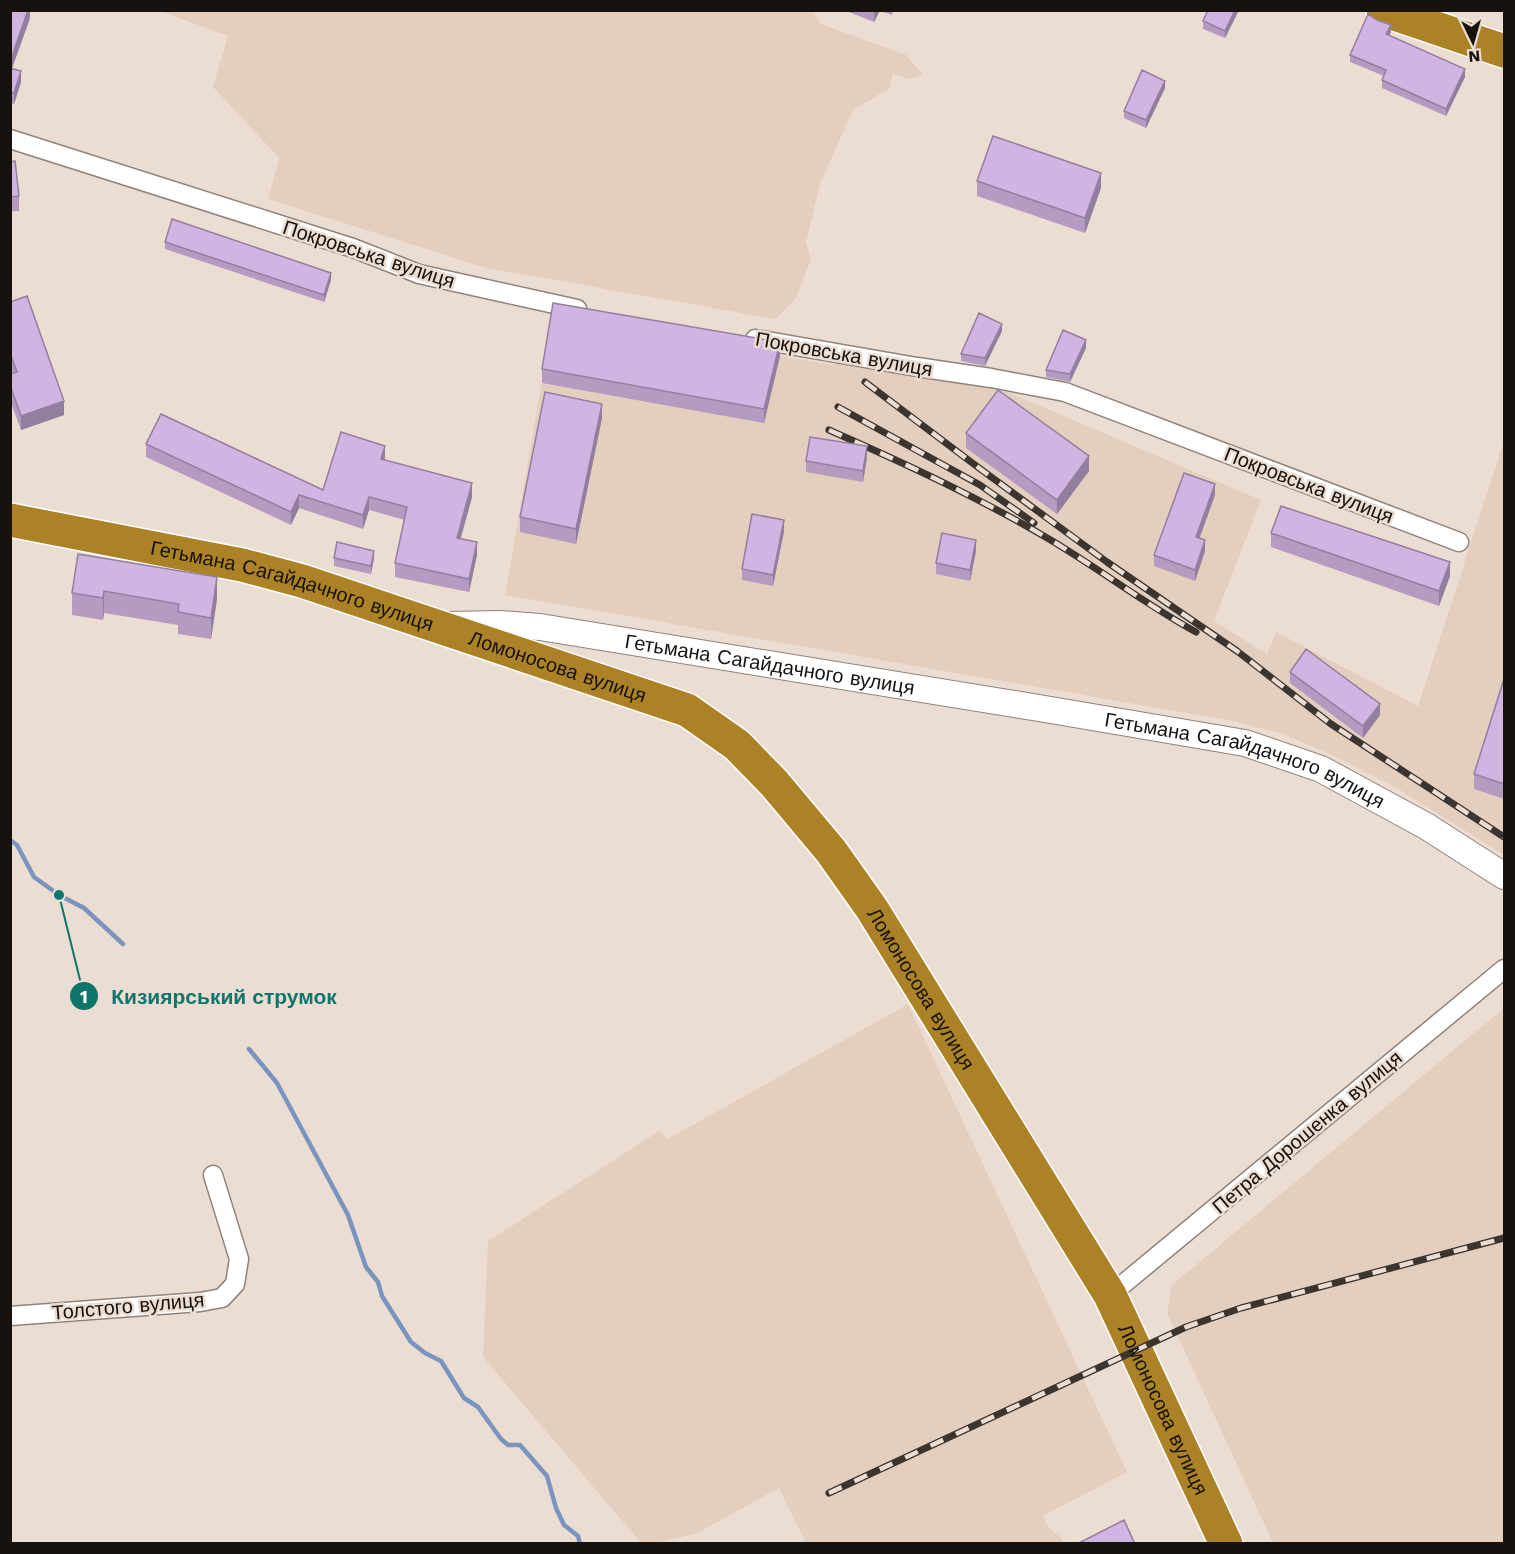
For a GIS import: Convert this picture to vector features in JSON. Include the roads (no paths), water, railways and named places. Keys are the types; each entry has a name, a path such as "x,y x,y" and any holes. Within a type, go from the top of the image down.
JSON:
{"highway":[{"path":"1383,10 1504,51"},
{"name":"Гетьмана Сагайдачного вулиця","path":"10,520 242,565 302,581 437,626"},
{"name":"Ломоносова вулиця","path":"437,626 687,711 737,745 774,783 831,850 872,909 1110,1295 1226,1544"}],"street":[{"name":"Покровська вулиця","path":"10,139 353,248 419,274 595,312"},
{"name":"Покровська вулиця","path":"737,336 1065,392 1459,542"},
{"name":"Гетьмана Сагайдачного вулиця","path":"437,626 500,624 540,627 1245,743 1322,769 1426,826 1504,876"},
{"name":"Петра Дорошенка вулиця","path":"1110,1295 1504,969"},
{"name":"Толстого вулиця","path":"10,1316 200,1302 222,1298 235,1284 239,1259 213,1175"}],"waterway":[{"path":"10,840 17,845 34,877 59,895 84,908 123,944"},
{"path":"249,1049 277,1083 348,1215 366,1267 378,1282 382,1296 411,1342 425,1353 441,1361 464,1398 478,1407 501,1439 508,1445 520,1445 547,1476 556,1508 564,1525 578,1536 580,1544"}],"railway":[{"path":"865,382 1107,562 1237,651 1331,724 1504,837"},
{"path":"838,407 980,485 1034,523"},
{"path":"829,430 943,483 1027,526 1196,632"},
{"path":"829,1493 1186,1327 1241,1308 1504,1238"}],"place":[{"name":"Кизиярський струмок","path":"59,895"}]}
